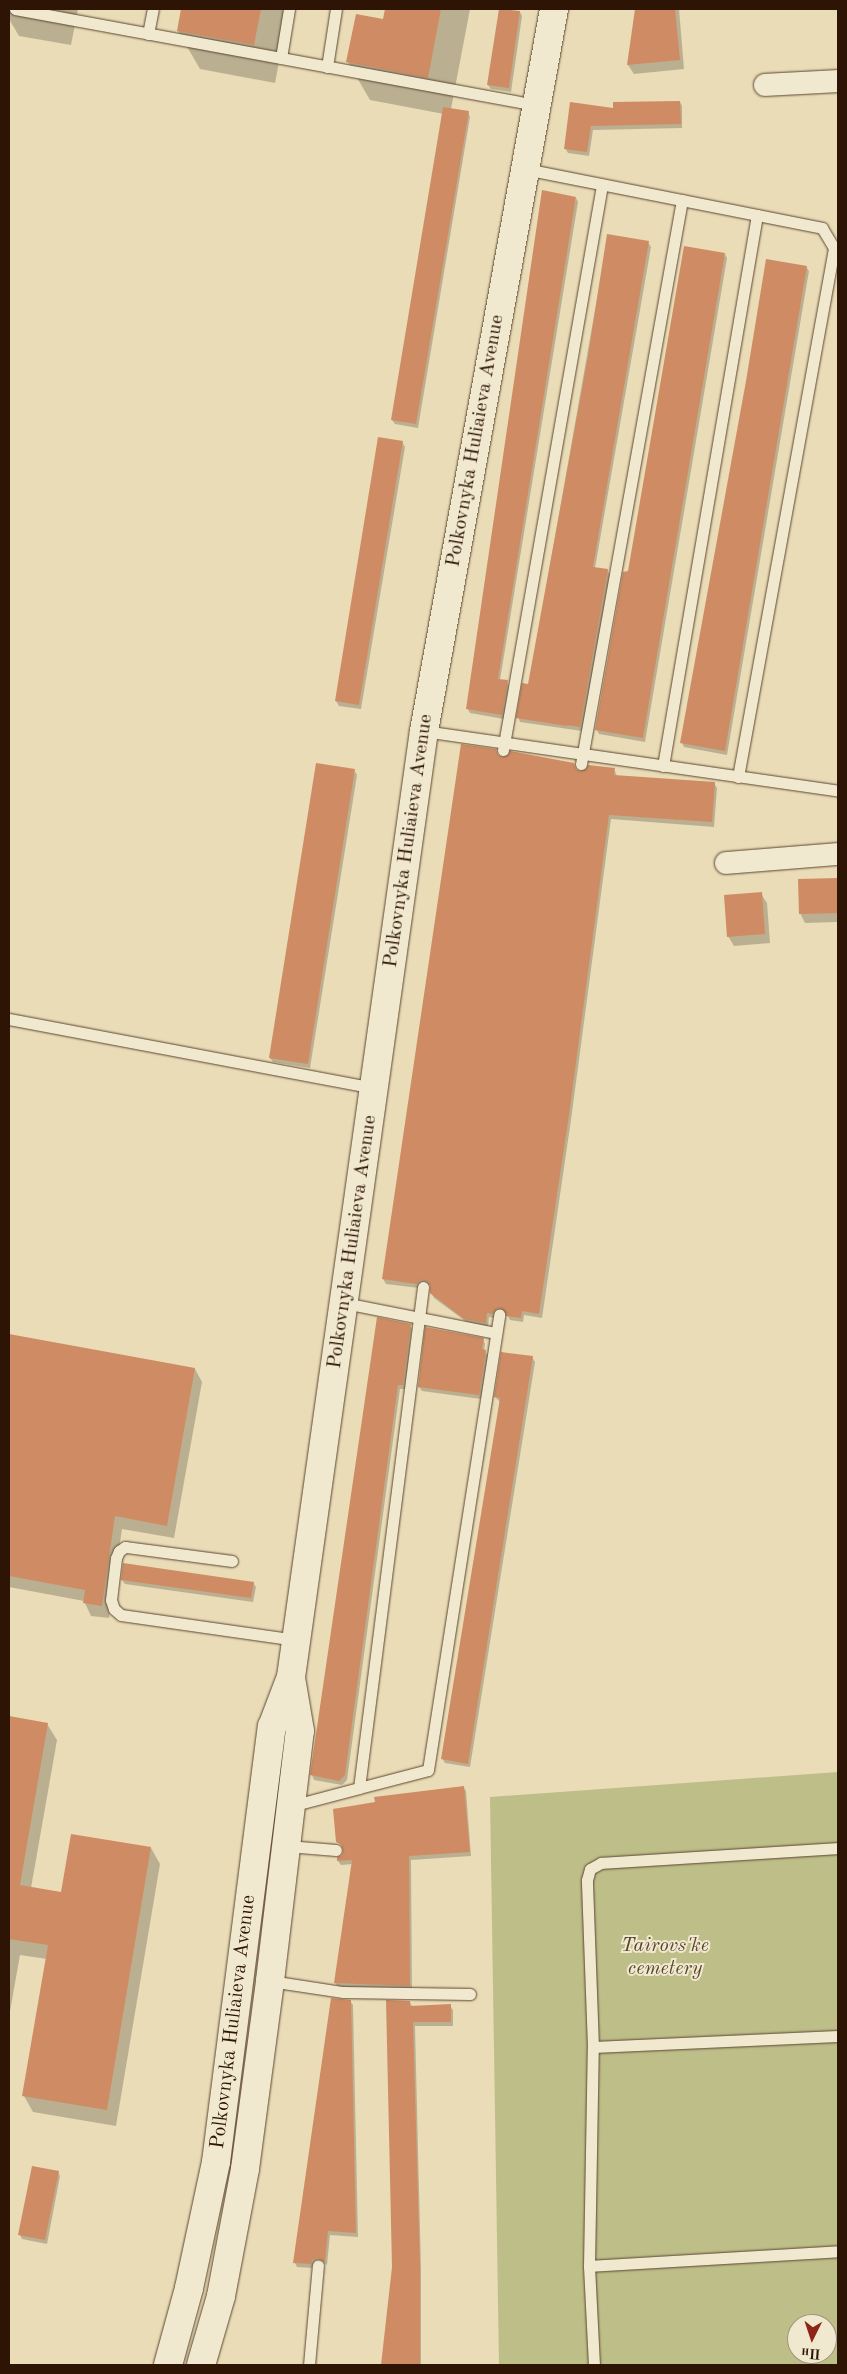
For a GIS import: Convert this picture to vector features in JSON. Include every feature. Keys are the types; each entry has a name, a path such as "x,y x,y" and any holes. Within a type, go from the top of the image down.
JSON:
{"main road":[{"name":"Polkovnyka Huliaieva Avenue","path":"168,2365 189,2288 216,2162 272,1727 291,1677 424,730 554,9"},
{"name":"Polkovnyka Huliaieva Avenue","path":"201,2365 221,2296 245,2169 270,1981 300,1731 291,1677"}],"street":[{"path":"765,86 838,81"},
{"path":"726,863 838,854"}],"lane":[{"path":"15,9 60,13 148,34 536,106"},
{"path":"148,34 153,9"},
{"path":"281,58 289,9"},
{"path":"327,67 336,9"},
{"path":"525,169 822,228 836,248 738,777"},
{"path":"503,746 602,185"},
{"path":"582,759 682,200"},
{"path":"663,766 756,215"},
{"path":"424,730 582,759 663,766 838,791"},
{"path":"9,1019 374,1088"},
{"path":"359,1788 422,1288"},
{"path":"344,1303 496,1333"},
{"path":"291,1806 428,1770 499,1314"},
{"path":"232,1561 126,1546 119,1551 116,1558 111,1600 114,1609 121,1615 296,1640"},
{"path":"286,1846 336,1850"},
{"path":"594,2365 589,2266 593,2047 587,1880 590,1869 601,1863 838,1848"},
{"path":"270,1981 343,1996 470,1994"},
{"path":"593,2047 838,2036"},
{"path":"589,2266 838,2251"},
{"path":"310,2365 318,2265"}],"green space":[{"name":"Tairovs'ke cemetery","path":"838,1772 838,2365 499,2365 490,1797"}],"building":[{"path":"181,9 261,9 254,45 177,31"},
{"path":"385,9 441,9 428,78 346,62 356,14 383,19"},
{"path":"499,9 520,11 509,88 487,85"},
{"path":"635,9 675,9 680,60 627,65"},
{"path":"680,101 681,124 591,126 587,152 564,149 570,102 613,108 613,102"},
{"path":"443,107 469,111 416,424 391,420"},
{"path":"542,190 576,197 498,679 508,680 502,715 466,709"},
{"path":"607,234 649,241 593,567 608,569 580,727 516,718 522,683 528,684 588,356"},
{"path":"684,246 725,253 643,738 595,730 623,572 628,571"},
{"path":"766,259 807,266 725,751 680,743 746,381"},
{"path":"378,437 403,441 359,705 335,701"},
{"path":"461,744 496,749 498,755 502,757 508,755 510,751 574,763 576,769 580,771 586,769 588,765 615,768 614,775 715,782 712,822 609,815 569,1115 539,1314 522,1311 521,1318 506,1316 503,1309 497,1308 492,1314 487,1313 486,1323 464,1319 430,1293 430,1285 427,1281 421,1280 416,1284 382,1279"},
{"path":"316,763 355,769 308,1064 269,1058"},
{"path":"838,878 838,913 799,914 798,879"},
{"path":"762,892 765,934 727,937 724,895"},
{"path":"377,1317 411,1324 403,1385 398,1385 345,1775 339,1781 310,1775"},
{"path":"425,1327 484,1338 482,1349 486,1350 479,1395 418,1387"},
{"path":"9,1334 195,1368 167,1526 115,1516 102,1606 83,1603 85,1590 9,1576"},
{"path":"501,1352 533,1356 468,1764 441,1759 500,1398 494,1397"},
{"path":"123,1563 254,1582 251,1598 121,1580"},
{"path":"9,1716 48,1723 20,1885 61,1892 71,1834 151,1847 107,2110 22,2096 48,1945 9,1939"},
{"path":"464,1786 470,1852 409,1856 410,1986 334,1983 352,1860 337,1861 337,1857 342,1855 343,1850 341,1844 336,1842 333,1809 375,1802 374,1797"},
{"path":"331,1998 351,2000 356,2233 328,2231 325,2262 318,2258 312,2260 311,2264 293,2263"},
{"path":"386,2000 410,2001 410,2006 451,2004 451,2022 413,2022 420,2264 420,2365 381,2365 392,2267"},
{"path":"32,2166 59,2171 45,2240 18,2235"}]}
